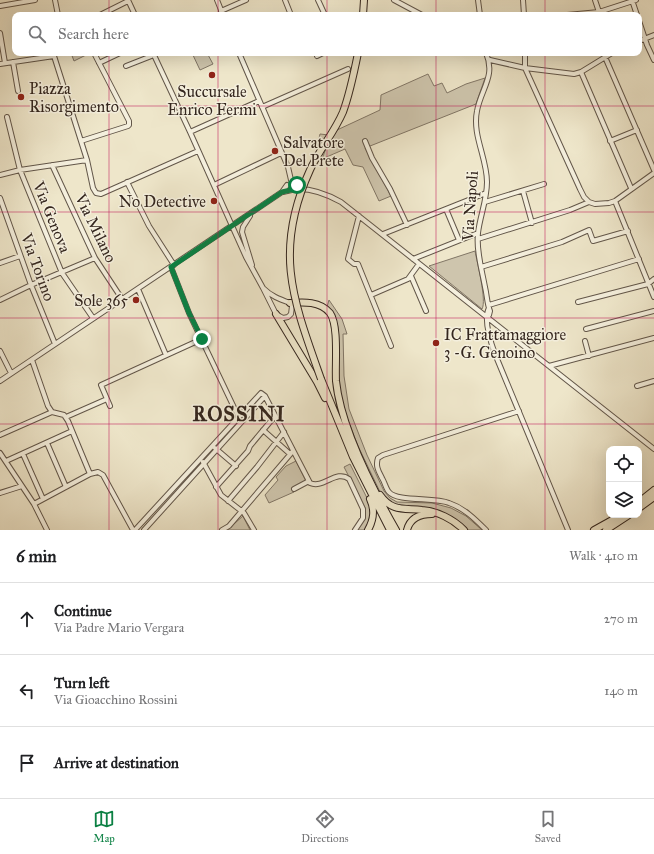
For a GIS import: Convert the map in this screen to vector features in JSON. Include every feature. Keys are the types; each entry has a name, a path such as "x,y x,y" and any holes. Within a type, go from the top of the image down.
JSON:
{"highway":[{"path":"362,12 364,0"},
{"path":"343,434 321,379 292,291 290,271 291,230 297,204 311,169 342,112 354,77 358,56"},
{"path":"290,303 308,302 316,304 325,308 333,319 338,393 356,456 374,510 368,530"},
{"path":"276,314 316,382 343,434 384,501 397,508 437,513 452,521 464,530"},
{"path":"356,456 390,530"},
{"path":"369,478 396,530"},
{"path":"642,500 654,490"},
{"path":"642,506 654,497"},
{"path":"407,530 408,525 414,518 421,515 437,513"},
{"path":"594,530 616,518"},
{"path":"606,530 624,518"}],"street":[{"path":"0,6 35,0"},
{"path":"55,0 57,12"},
{"path":"107,12 128,0 134,12"},
{"path":"217,0 222,12"},
{"path":"224,12 246,0"},
{"path":"285,0 290,12"},
{"path":"318,0 324,12"},
{"path":"394,0 416,12"},
{"path":"478,0 480,12"},
{"path":"523,0 524,12"},
{"path":"595,0 600,12"},
{"path":"606,12 633,0 636,12"},
{"path":"642,30 654,60"},
{"path":"0,33 5,63"},
{"path":"642,40 654,35"},
{"path":"0,64 44,56"},
{"path":"55,56 81,141 93,188 96,193 101,194 198,151"},
{"path":"81,141 129,125 129,121 96,56"},
{"path":"99,63 114,56"},
{"path":"126,66 149,56"},
{"path":"155,56 246,258 276,314 279,317 288,317 292,310 290,303 269,294 263,288"},
{"path":"240,56 282,153 291,180 304,189"},
{"path":"488,56 490,60 525,68 574,74 581,72 605,57 654,171 615,202 595,204 587,200 525,68 525,56"},
{"name":"Via Napoli","path":"490,60 490,75 477,111 476,132 484,161 487,182 478,239 481,267 490,314 487,317 489,336 495,354 568,530"},
{"path":"13,62 18,91"},
{"path":"262,107 348,69"},
{"path":"581,72 631,188"},
{"path":"190,132 259,101"},
{"name":"Via Genova","path":"7,117 20,170 62,273 94,318"},
{"path":"610,141 636,130"},
{"path":"365,141 372,158 390,189 407,225"},
{"path":"214,185 282,153"},
{"path":"0,175 20,170 86,160"},
{"name":"Via Milano","path":"52,165 95,258 122,299"},
{"path":"0,381 282,192 291,180"},
{"path":"128,182 148,226 172,266 189,313 240,419"},
{"path":"293,190 297,186 296,183"},
{"path":"484,202 544,184"},
{"path":"287,185 288,188 293,190"},
{"path":"282,192 304,189 317,191 334,198 383,234 654,449"},
{"path":"523,191 532,223"},
{"path":"383,234 486,193"},
{"name":"Via Torino","path":"0,198 20,256 55,344"},
{"path":"478,239 532,223 580,206 587,200"},
{"path":"615,202 654,296"},
{"path":"446,209 459,240"},
{"path":"253,212 247,220 242,232 254,273"},
{"path":"359,216 348,259 354,264 358,264 391,346"},
{"path":"481,267 562,242 589,230 593,241 628,231"},
{"path":"413,259 478,233"},
{"path":"0,263 20,256"},
{"path":"0,300 95,258"},
{"path":"489,307 639,259"},
{"path":"371,295 408,279 419,264"},
{"path":"411,276 426,311"},
{"path":"578,302 648,284 654,279"},
{"path":"138,289 166,355"},
{"path":"586,329 654,311"},
{"path":"549,366 654,338"},
{"path":"110,406 101,385 202,339"},
{"path":"586,341 589,356"},
{"path":"0,351 12,373"},
{"path":"32,360 48,406 52,412"},
{"path":"636,386 654,381"},
{"path":"144,530 216,449 220,441 263,394 284,432 292,453 310,483 317,485 340,476 349,479 364,509 363,518 355,530"},
{"path":"66,417 107,399"},
{"path":"486,530 462,508 437,500 407,499 397,497 390,493 377,468 377,461 378,458 383,456 519,411"},
{"path":"0,435 52,412 64,415 72,430 90,474"},
{"path":"216,487 236,466 248,451 250,446 275,416"},
{"path":"6,461 72,430"},
{"path":"263,430 276,442 292,453"},
{"path":"228,501 257,468 284,432"},
{"path":"34,504 90,474 98,472 103,476 134,530 212,446 220,441"},
{"path":"47,443 66,487"},
{"path":"212,446 236,466"},
{"path":"0,453 34,504 47,530"},
{"path":"222,530 229,526 292,453"},
{"path":"23,454 43,499"},
{"path":"200,459 204,463 220,495 241,512 244,512 254,530"},
{"path":"294,489 309,481"},
{"path":"0,493 22,486"}],"shaded area":[{"path":"72,56 84,56 74,61"},
{"path":"193,56 209,56 213,64 200,70"},
{"path":"428,74 434,86 442,83 447,93 466,84 485,78 476,104 365,148 391,196 379,201 363,167 353,165 345,149 322,159 328,143 337,130 380,110 381,95"},
{"path":"320,134 329,135 326,149 317,147"},
{"path":"475,251 483,290 482,309 429,266"},
{"path":"329,300 342,319 347,334 343,334 344,376 349,409 367,455 384,491 390,498 397,502 432,503 451,508 466,516 482,530 466,530 443,513 395,506 381,494 358,446 344,410 339,387 338,333 327,307"},
{"path":"296,461 306,481 292,488 294,492 269,503 265,495 278,480 276,477 286,466"},
{"path":"350,464 369,502 371,518 365,530 357,530 365,517 365,508 344,467"},
{"path":"243,516 250,530 227,530"}],"place":[{"name":"Succursale Enrico Fermi","path":"212,75"},
{"name":"Piazza Risorgimento","path":"21,97"},
{"name":"Salvatore Del Prete","path":"275,151"},
{"name":"No Detective","path":"214,201"},
{"name":"Sole 365","path":"136,300"},
{"name":"IC Frattamaggiore 3 -G. Genoino","path":"436,343"}],"district":[{"name":"ROSSINI","path":"239,414"}],"route":[{"path":"202,339 189,313 171,267 282,192 295,189 297,185"}]}
